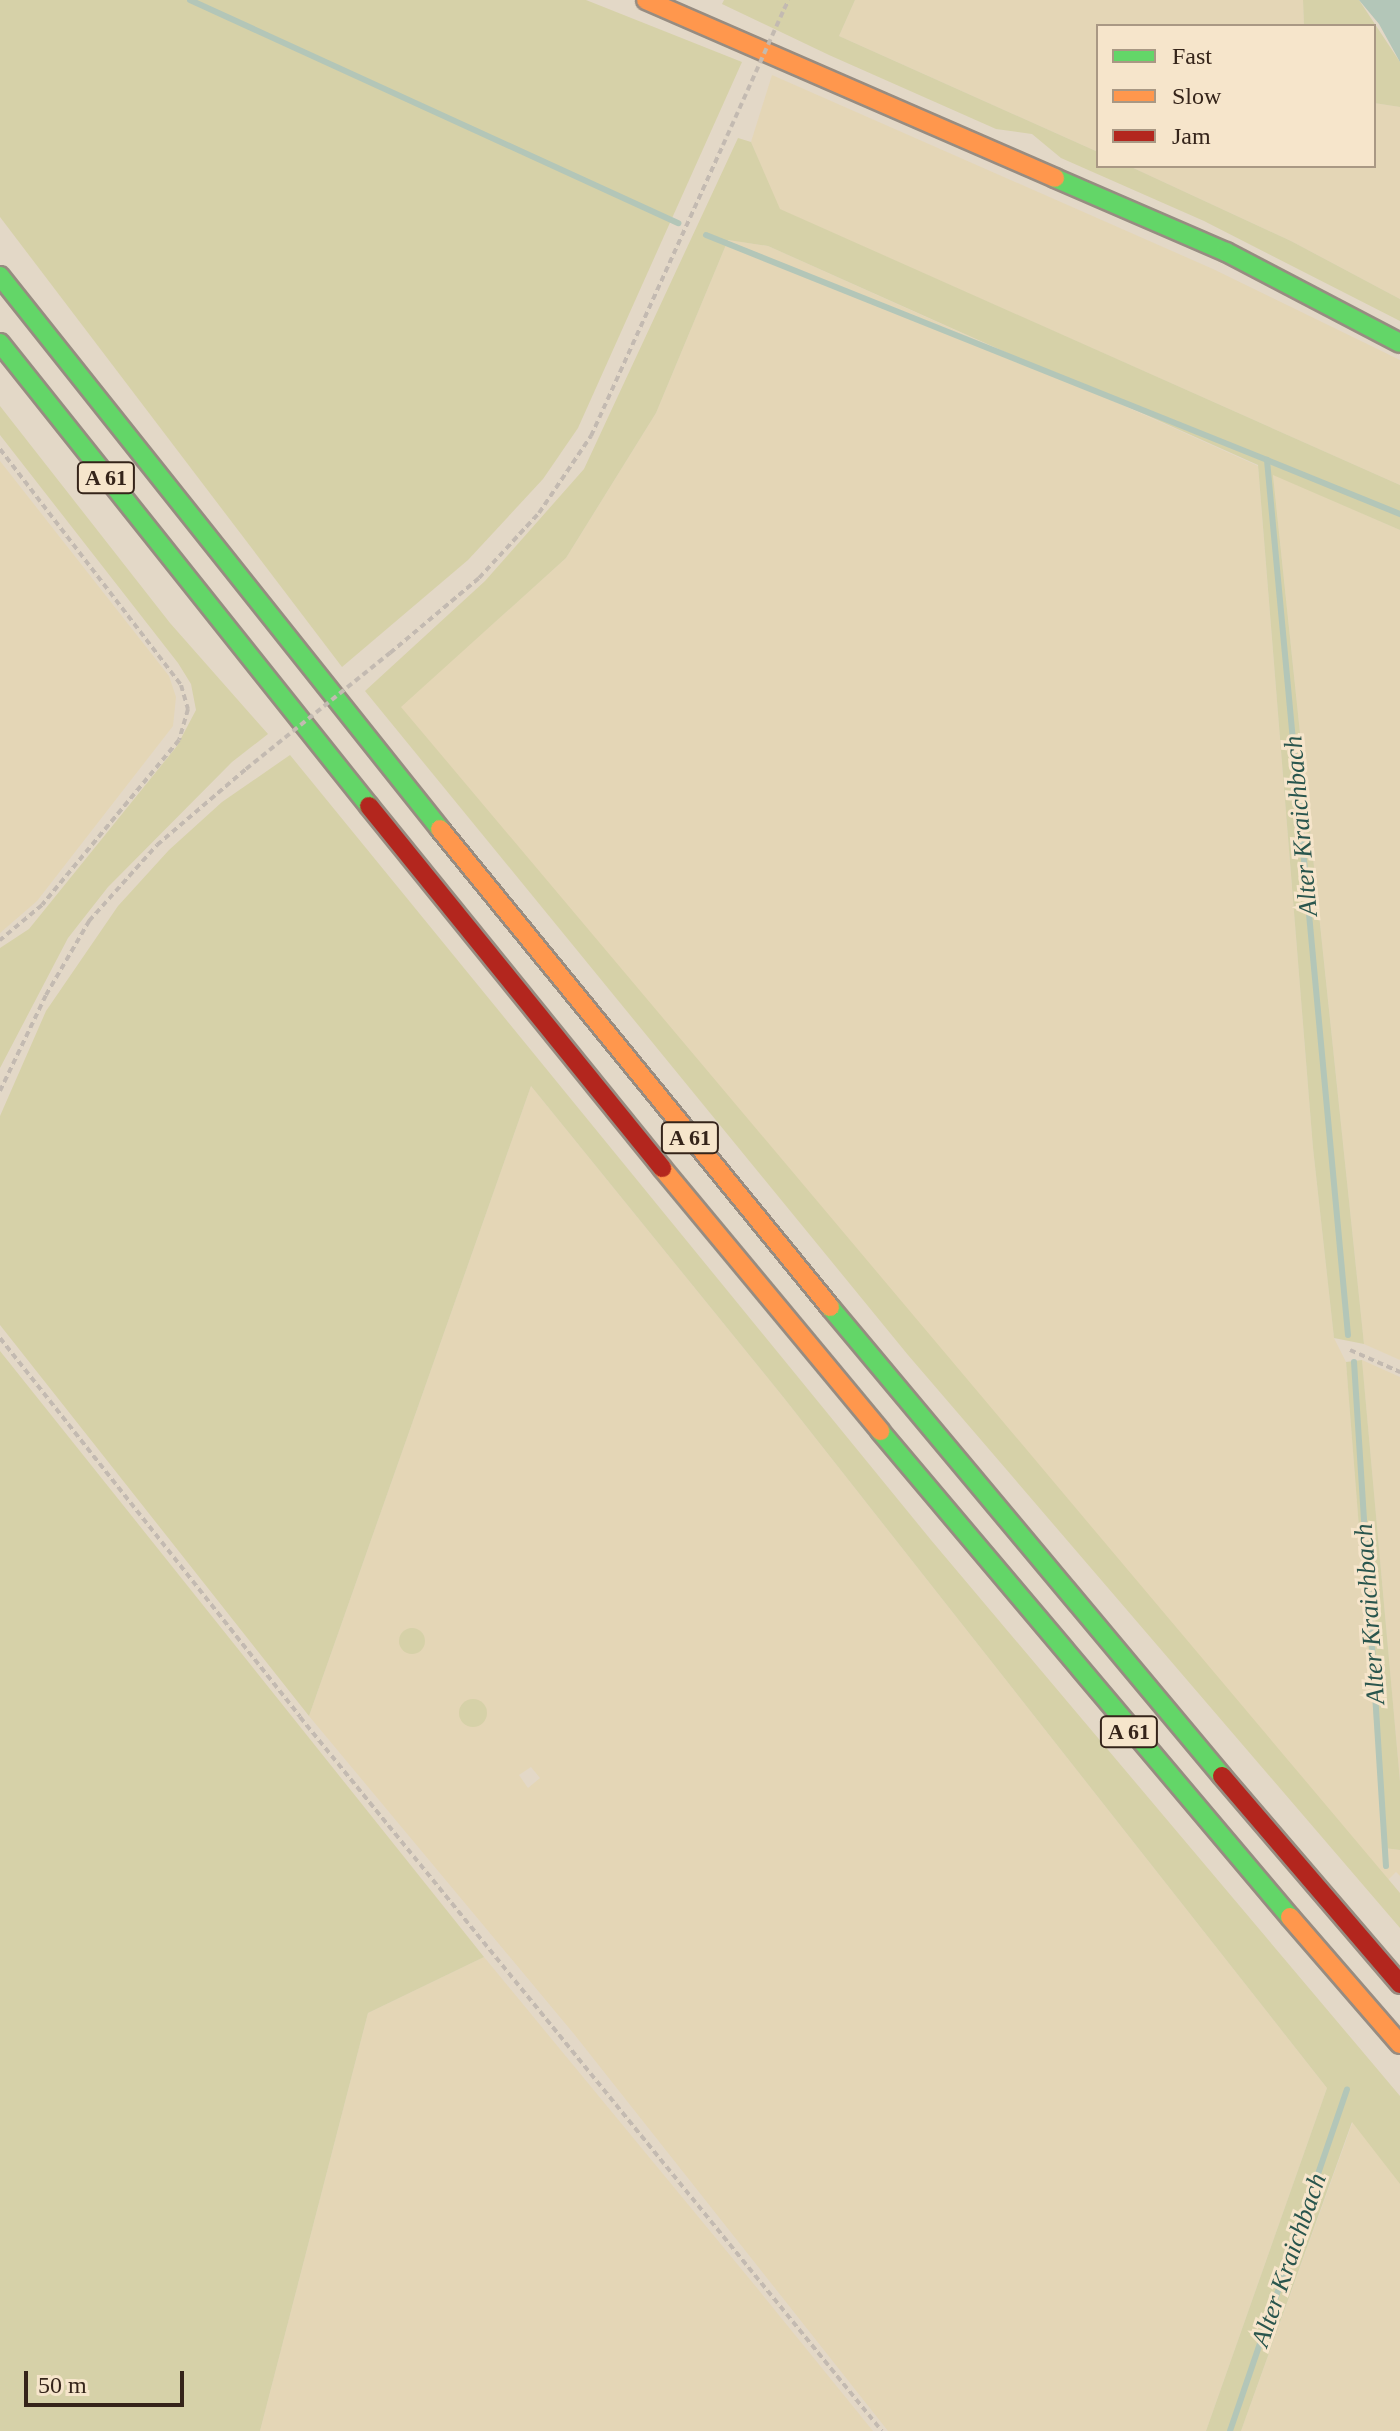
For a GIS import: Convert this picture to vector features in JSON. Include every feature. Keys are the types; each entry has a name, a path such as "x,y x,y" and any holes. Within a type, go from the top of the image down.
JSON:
{"main road":[{"path":"646,0 1226,252 1400,343"},
{"name":"A 61","path":"0,276 564,985 1111,1646 1400,1984"},
{"name":"A 61","path":"0,343 542,1024 1124,1726 1400,2044"},
{"path":"1370,2010 1400,2064"}],"path":[{"path":"0,1091 46,995 89,921 157,845 489,568 539,513 591,436 789,0"},
{"path":"0,449 174,676 188,709 188,723 169,752 42,905 0,940"},
{"path":"0,1338 310,1730 882,2431"},
{"path":"1350,1350 1400,1372"}],"shaded area":[{"path":"0,0 586,0 742,62 578,428 543,479 468,560 342,667 0,217"},
{"path":"724,0 855,0 839,36 1096,151 1096,168 1133,168 1291,241 1400,299 1400,321 1204,221 1061,158 1032,134 996,129 722,4"},
{"path":"855,0 1303,0 1304,24 1096,24 1096,151 839,36"},
{"path":"1303,0 1359,0 1375,24 1304,24"},
{"path":"1359,0 1400,0 1400,62 1379,24"},
{"path":"1376,26 1400,62 1400,107 1376,103"},
{"path":"772,75 1213,269 1400,360 1400,485 779,209 751,142"},
{"path":"1376,103 1400,107 1400,299 1291,241 1133,168 1376,168"},
{"path":"738,138 751,142 780,209 1400,485 1400,530 1273,475 1364,1344 1334,1338 1313,1148 1258,465 768,246 728,240 656,413 566,558 401,707 1400,1893 1400,1928 908,1355 365,691 485,581 584,469"},
{"path":"728,240 768,246 1258,466 1313,1148 1334,1338 1346,1362 1384,1848 1400,1850 1400,1876 1396,1872 1388,1880 1374,1864 400,707 566,558 656,413"},
{"path":"0,406 170,623 268,734 232,762 108,887 68,938 0,1068 0,948 29,929 177,746 196,710 191,684 178,663 0,435"},
{"path":"0,461 169,676 176,697 173,726 37,901 0,933"},
{"path":"1273,474 1400,530 1400,1360 1364,1344"},
{"path":"290,755 931,1540 1400,2096 1400,2184 1352,2122 1241,2431 1206,2431 1327,2088 784,1398 531,1086 309,1716 0,1325 0,1116 46,1011 118,906 169,850 222,802"},
{"path":"531,1086 784,1398 1327,2088 1206,2431 888,2431 574,2034 309,1716","holes":["531,1767 540,1778 528,1788 519,1775"]},
{"path":"0,1351 484,1957 368,2013 260,2431 0,2431"},
{"path":"1362,1360 1400,1377 1400,1781"},
{"path":"1362,1360 1400,1781 1400,1850 1384,1848 1346,1362"},
{"path":"412,1628 421,1632 425,1641 421,1650 412,1654 403,1650 399,1641 403,1632"},
{"path":"473,1699 483,1703 487,1713 483,1723 473,1727 463,1723 459,1713 463,1703"},
{"path":"484,1957 873,2431 260,2431 368,2013"},
{"path":"1353,2121 1400,2184 1400,2431 1241,2431"}],"waterway":[{"path":"190,0 678,223"},
{"path":"706,235 1267,460"},
{"name":"Alter Kraichbach","path":"1348,1335 1267,460 1400,514"},
{"name":"Alter Kraichbach","path":"1354,1362 1386,1866"},
{"name":"Alter Kraichbach","path":"1230,2431 1347,2089"}],"traffic: fast":[{"path":"1055,178 1226,252 1400,343"},
{"path":"0,276 440,829"},
{"path":"0,343 369,806"},
{"path":"830,1307 1222,1776"},
{"path":"880,1431 1290,1917"}],"traffic: slow":[{"path":"646,0 1055,178"},
{"path":"440,829 830,1307"},
{"path":"662,1168 880,1431"},
{"path":"1290,1917 1400,2044"}],"traffic: jam":[{"path":"369,806 662,1168"},
{"path":"1222,1776 1400,1984"}]}
